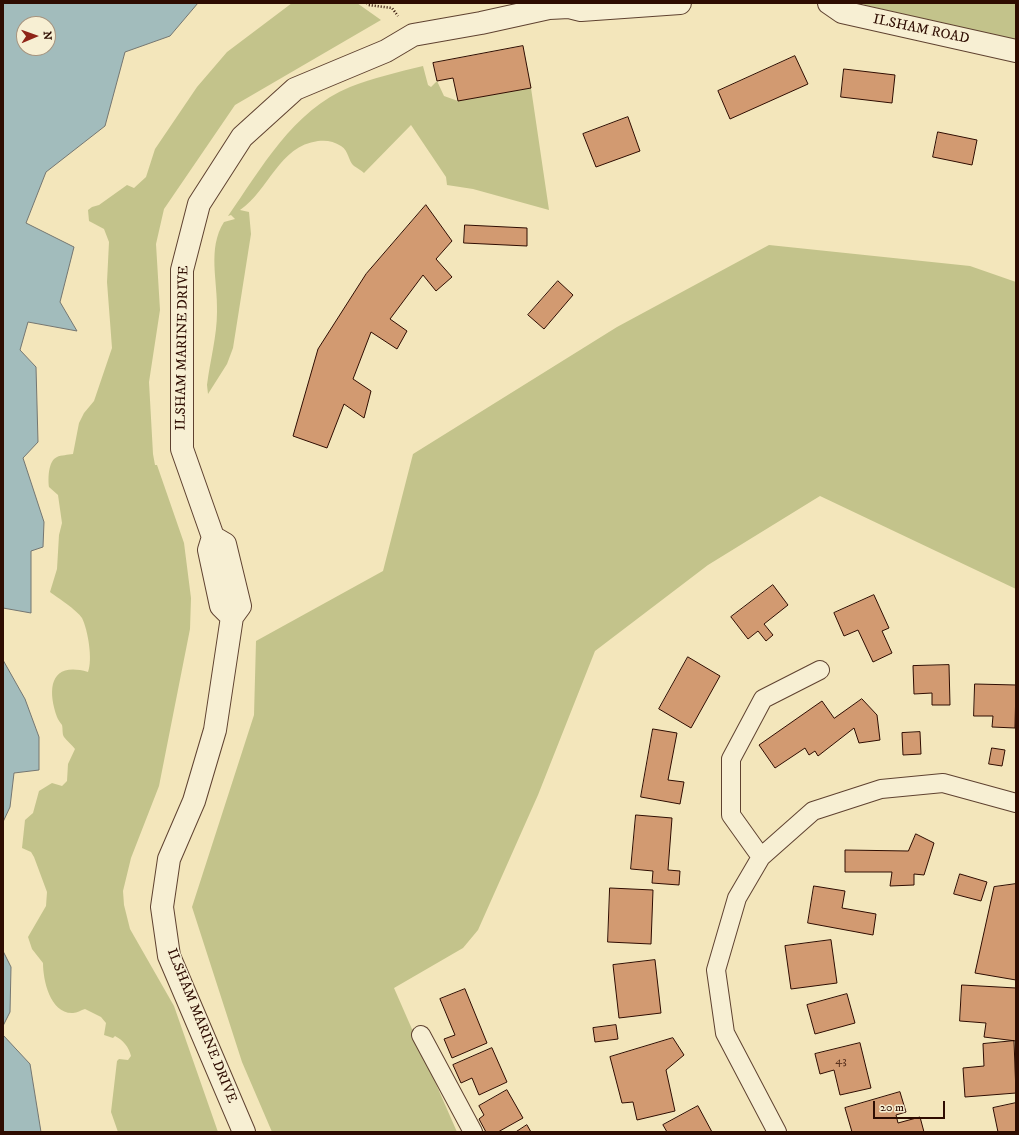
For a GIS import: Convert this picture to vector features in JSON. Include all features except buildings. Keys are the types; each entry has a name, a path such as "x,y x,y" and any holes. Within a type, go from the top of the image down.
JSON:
{"street":[{"name":"ILSHAM MARINE DRIVE","path":"244,1132 169,956 162,907 169,859 194,801 216,730 232,617 240,606 225,544 213,536 182,449 182,270 199,204 242,137 295,89 386,51 413,35 481,23 549,8 569,7 582,10 680,3"},
{"name":"ILSHAM ROAD","path":"829,3 842,12 1016,51"},
{"path":"761,857 731,815 730,759 763,699 820,670"},
{"path":"777,1132 725,1033 716,970 737,898 761,857 813,811 881,789 943,783 1016,804"},
{"path":"421,1035 473,1132"}],"path":[{"path":"367,3 368,5 392,8 413,35"}],"green space":[{"path":"292,3 357,3 381,20 235,105 164,209 156,244 160,310 149,382 153,454 155,465 157,465 184,543 191,598 190,629 159,786 131,858 123,891 124,905 130,929 174,1006 218,1132 118,1132 111,1112 117,1061 119,1059 128,1060 131,1056 129,1050 123,1042 115,1036 113,1038 104,1035 106,1023 101,1017 85,1009 74,1013 65,1012 53,1002 49,995 44,978 43,963 32,949 28,937 46,906 47,892 34,857 31,852 22,848 25,820 33,813 39,791 52,783 62,786 67,781 68,764 75,749 63,736 62,725 57,718 52,697 54,680 59,674 66,670 88,672 90,660 89,645 82,618 72,608 50,592 57,569 59,535 62,523 58,495 49,487 49,470 54,459 60,456 73,454 79,423 84,413 94,401 112,348 107,282 109,242 104,229 89,221 88,210 99,205 127,185 134,188 146,177 155,149 197,87 227,52"},
{"path":"861,3 1016,3 1016,40 865,5"},
{"path":"423,66 428,85 431,87 437,81 444,96 458,101 531,88 549,210 473,189 447,185 446,177 411,125 364,173 354,166 344,148 330,141 318,141 293,151 275,170 259,191 240,210 249,212 251,234 233,348 227,364 208,394 207,385 217,321 214,266 216,243 224,222 235,219 231,215 228,216 266,161 280,142 312,110 330,97 350,87"},
{"path":"769,245 970,266 1016,282 1016,589 820,496 708,565 595,651 538,795 478,930 463,948 394,988 457,1132 272,1132 242,1062 192,907 254,715 256,641 383,571 413,454 617,327"}],"water":[{"path":"3,3 198,3 170,36 125,52 105,126 46,172 26,223 74,247 60,302 77,331 28,322 20,350 36,367 38,442 23,458 44,522 43,547 31,551 31,613 3,608"},
{"path":"3,660 25,699 39,737 39,770 14,773 10,807 3,822"},
{"path":"3,951 11,967 10,1012 3,1026"},
{"path":"3,1035 30,1064 41,1132 3,1132"}]}
